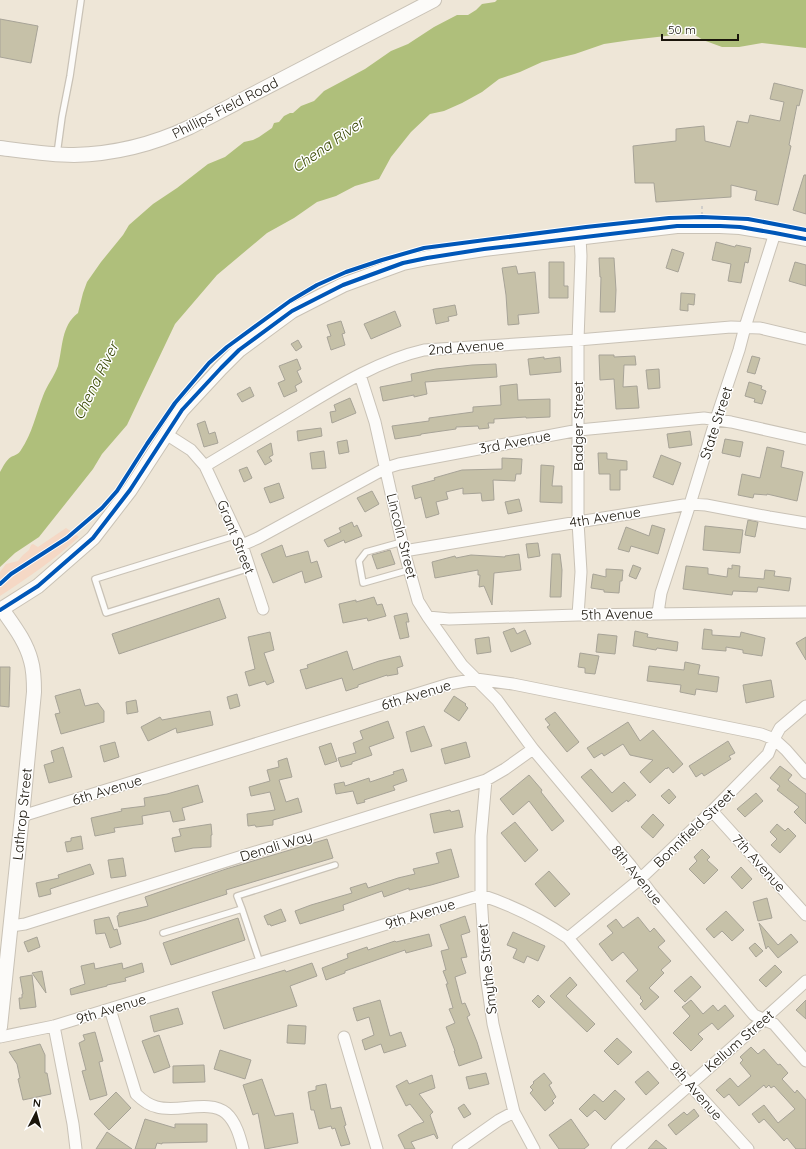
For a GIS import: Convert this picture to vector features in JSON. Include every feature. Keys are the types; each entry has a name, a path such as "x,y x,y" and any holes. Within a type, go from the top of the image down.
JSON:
{"street":[{"name":"Phillips Field Road","path":"0,148 57,154 90,154 122,150 151,142 177,133 434,0"},
{"path":"1,610 38,586 93,538 130,490 182,410 220,368 239,350 292,311 332,290 403,263 427,258 484,249 677,226 740,226 806,239"},
{"name":"State Street","path":"658,613 661,593 739,350 775,232"},
{"name":"Badger Street","path":"578,614 581,572 578,522 578,340 581,256 580,237"},
{"name":"2nd Avenue","path":"205,466 360,375 408,354 424,350 578,340 731,327 760,328 806,339"},
{"name":"Lincoln Street","path":"360,375 375,422 403,546 418,601 462,665 476,679"},
{"name":"3rd Avenue","path":"240,540 258,538 386,468 399,464 579,430 704,418 716,419 806,439"},
{"path":"166,434 191,450 205,466"},
{"name":"Grant Street","path":"205,466 240,540 263,609"},
{"name":"4th Avenue","path":"403,546 578,522 690,504 706,505 806,523"},
{"name":"Lathrop Street","path":"0,1027 3,962 11,926 33,705 34,679 31,661 25,644 18,631 1,610"},
{"name":"5th Avenue","path":"428,617 449,619 578,614 806,612"},
{"name":"6th Avenue","path":"22,816 449,684 476,679 521,686 761,734 774,739 806,772"},
{"name":"8th Avenue","path":"476,679 497,700 532,749 754,1015 774,1024 806,1061"},
{"name":"Bonnifield Street","path":"568,938 640,879 712,811 768,754 780,728 806,706"},
{"name":"Denali Way","path":"11,926 25,924 486,780 505,769 532,749"},
{"name":"Smythe Street","path":"486,780 481,836 481,895 486,975 493,1024 514,1112 534,1149"},
{"name":"7th Avenue","path":"712,811 806,915"},
{"name":"9th Avenue","path":"0,1037 54,1026 481,895 500,901 555,929 568,938 689,1084 748,1149"},
{"name":"Kellum Street","path":"617,1149 689,1084 764,1020 806,980"},
{"path":"110,1009 136,1094 143,1101 157,1108 217,1108 226,1113 232,1121 238,1132 243,1149"},
{"path":"54,1026 73,1124 76,1149"},
{"path":"344,1037 377,1149"},
{"path":"458,1149 499,1120 514,1112"}],"lane":[{"path":"57,154 81,0"},
{"path":"240,540 95,579 106,613 250,568"},
{"path":"403,546 366,552 359,561 363,583 410,570"},
{"path":"260,963 237,896 335,865"},
{"path":"163,933 242,909"}],"path":[{"path":"702,206 702,217"},
{"path":"695,217 710,217"}],"shaded area":[{"path":"66,528 79,537 41,568 0,596 0,572 6,564 18,561 29,550 31,545 33,544 38,547"}],"water":[{"name":"Chena River","path":"497,0 806,0 806,48 762,43 739,47 722,47 703,40 692,33 604,44 575,54 542,62 520,72 499,79 482,92 462,103 444,111 430,114 411,132 391,157 379,179 355,186 336,196 317,202 294,218 267,233 217,275 175,324 127,425 102,454 93,469 39,537 15,553 0,567 0,472 8,460 18,453 25,444 34,424 40,403 55,374 68,324 78,313 87,282 129,225 153,204 208,164 225,157 244,142 259,137 272,128 274,123 279,122 284,116 293,113 301,106 314,101 324,91 365,69 391,51 408,44 434,27 457,15 468,15 482,4 495,2"}],"building":[{"path":"0,19 38,26 31,63 0,57"},
{"path":"774,83 803,90 799,106 797,105 789,145 791,146 778,205 755,200 757,191 731,185 731,197 656,202 654,183 635,183 633,146 676,141 676,129 704,126 705,141 730,147 737,121 748,123 750,115 780,121 784,102 770,99"},
{"path":"804,175 806,175 806,214 793,210"},
{"path":"716,242 735,247 736,245 751,248 748,263 745,262 741,283 728,281 731,264 712,260"},
{"path":"672,249 684,253 678,272 666,268"},
{"path":"599,258 614,258 616,290 615,312 600,312 601,277"},
{"path":"549,262 564,262 564,286 568,286 568,298 549,298"},
{"path":"795,262 806,265 806,286 789,281"},
{"path":"516,266 518,274 535,272 539,313 518,315 519,324 508,325 502,268"},
{"path":"681,293 695,294 694,305 688,304 688,311 680,310"},
{"path":"455,305 457,315 448,317 449,321 436,324 433,309"},
{"path":"395,311 401,326 371,339 364,324"},
{"path":"341,321 345,333 342,334 345,345 331,350 327,337 331,336 327,325"},
{"path":"298,340 302,347 296,351 291,344"},
{"path":"599,355 614,355 614,357 635,356 636,365 624,365 623,387 637,386 639,408 616,409 614,379 600,380"},
{"path":"752,356 760,358 755,374 747,372"},
{"path":"544,357 544,359 560,357 561,372 530,375 528,359"},
{"path":"297,359 301,369 297,371 302,382 295,386 297,391 284,397 278,383 285,380 279,366"},
{"path":"496,364 497,377 425,382 427,394 383,401 380,387 412,381 411,374 436,369"},
{"path":"659,369 660,388 648,389 646,370"},
{"path":"749,382 762,386 761,389 766,391 762,404 754,402 755,399 745,396"},
{"path":"517,384 518,400 550,399 550,417 494,419 494,423 488,423 489,428 479,429 478,426 456,427 456,429 395,439 392,426 429,421 429,418 473,412 473,407 501,405 500,386"},
{"path":"250,387 254,396 242,402 237,394"},
{"path":"350,398 356,413 332,423 330,412 336,411 334,405"},
{"path":"205,421 209,434 215,432 218,443 204,447 197,424"},
{"path":"321,428 322,436 298,441 297,431"},
{"path":"690,431 692,445 669,448 667,434"},
{"path":"725,439 743,442 740,457 722,453"},
{"path":"347,440 349,452 339,454 337,442"},
{"path":"271,443 273,455 269,457 272,461 265,465 257,451"},
{"path":"767,447 784,451 781,467 803,472 797,501 767,494 754,494 753,498 738,495 742,474 760,478"},
{"path":"324,451 326,468 312,469 310,453"},
{"path":"598,453 607,453 607,459 627,461 627,470 620,470 620,490 610,490 610,474 599,474"},
{"path":"661,455 681,463 673,485 653,477"},
{"path":"502,458 522,459 521,474 516,474 515,481 493,480 494,500 482,501 481,493 463,494 463,488 446,492 448,499 436,502 439,514 426,518 421,497 415,499 412,486 435,480 434,478 462,470 502,469"},
{"path":"541,465 554,466 552,486 562,486 562,503 540,502"},
{"path":"247,467 252,478 244,482 239,470"},
{"path":"279,483 284,498 270,503 264,488"},
{"path":"372,491 379,504 365,512 357,498"},
{"path":"519,499 522,511 508,514 505,502"},
{"path":"748,520 758,522 755,537 745,535"},
{"path":"352,522 354,527 357,525 362,536 345,543 344,540 328,547 324,540 341,532 339,528"},
{"path":"652,525 665,529 658,554 631,546 629,552 618,549 626,527 649,536"},
{"path":"705,526 743,530 740,553 703,550"},
{"path":"538,543 540,556 528,558 526,544"},
{"path":"282,545 286,557 308,551 311,563 317,561 322,577 305,583 302,571 273,583 261,554"},
{"path":"390,550 395,564 377,569 372,555"},
{"path":"519,554 521,570 494,573 492,605 484,586 479,587 480,575 478,575 478,570 435,578 432,562 455,556 456,558 471,555 505,557"},
{"path":"552,554 560,554 562,570 561,597 550,597"},
{"path":"633,565 641,568 636,579 629,576"},
{"path":"732,565 740,566 739,577 764,579 765,570 775,571 774,576 791,578 789,591 758,587 757,592 733,591 732,595 683,589 686,566 708,568 708,574 727,577 728,568 732,569"},
{"path":"606,569 623,570 619,593 604,592 604,590 591,588 593,574 606,577"},
{"path":"374,597 377,605 382,604 386,616 368,621 367,618 343,623 339,604 356,600 356,602"},
{"path":"219,598 226,618 119,654 112,634"},
{"path":"407,613 409,622 406,622 409,637 400,639 394,616"},
{"path":"514,628 517,634 525,630 531,644 511,652 503,632"},
{"path":"704,629 712,630 712,635 740,637 741,632 765,638 762,656 743,653 743,650 726,647 726,651 702,649"},
{"path":"635,631 648,634 647,637 678,642 677,651 657,648 656,650 633,646"},
{"path":"270,632 274,650 264,653 274,682 267,685 265,681 249,686 245,672 255,669 248,637"},
{"path":"598,634 617,636 615,654 596,652"},
{"path":"489,637 491,652 477,654 475,639"},
{"path":"806,637 806,660 796,643"},
{"path":"347,651 353,670 379,661 400,656 403,666 397,668 398,674 387,675 358,685 358,687 346,691 342,678 306,689 300,670 308,668 307,665"},
{"path":"580,653 599,656 595,674 585,673 585,668 578,667"},
{"path":"685,662 700,665 698,674 719,677 717,692 696,689 695,695 680,692 681,685 647,681 649,666 684,670"},
{"path":"0,667 10,667 9,707 0,706"},
{"path":"771,680 774,697 746,703 743,685"},
{"path":"80,689 85,706 98,703 104,711 104,722 61,734 55,714 60,713 55,696"},
{"path":"237,694 240,706 230,709 227,697"},
{"path":"454,696 466,704 465,705 468,708 459,721 444,711"},
{"path":"136,700 138,712 127,714 126,702"},
{"path":"210,711 213,725 177,733 176,728 148,741 141,727 160,717 162,720"},
{"path":"555,712 579,742 567,752 547,727 550,725 545,719"},
{"path":"388,721 394,738 369,747 372,755 341,767 338,758 356,753 353,743 363,739 360,731"},
{"path":"628,722 640,741 653,730 683,764 673,773 668,767 667,769 666,768 650,783 640,772 653,760 630,755 623,744 604,756 602,753 594,758 587,748"},
{"path":"424,726 432,746 411,752 406,732"},
{"path":"728,741 735,753 729,756 731,759 704,776 702,773 696,777 689,766"},
{"path":"115,742 119,757 104,762 100,746"},
{"path":"466,742 470,757 445,764 441,749"},
{"path":"331,743 337,761 325,765 319,747"},
{"path":"63,747 72,777 49,783 44,765 54,762 51,751"},
{"path":"287,758 292,777 279,780 286,802 298,798 302,812 273,820 273,825 256,827 255,825 248,826 247,814 275,810 270,792 251,796 249,787 270,781 267,770 279,767 278,761"},
{"path":"780,766 792,775 788,780 806,794 806,824 794,812 799,807 777,790 780,786 770,778"},
{"path":"403,769 407,781 393,786 395,790 364,800 365,802 357,804 353,791 336,794 334,784 344,782 345,786 369,778 370,782 394,774 393,772"},
{"path":"591,769 612,793 624,782 636,795 612,812 581,777"},
{"path":"529,775 542,790 541,792 564,821 552,831 529,801 513,815 500,799"},
{"path":"198,785 203,802 182,808 185,820 173,822 170,811 142,816 143,824 114,828 115,832 95,836 91,818 122,811 121,809 145,806 144,798 167,794"},
{"path":"669,789 676,797 669,804 661,796"},
{"path":"756,793 763,801 745,817 737,809"},
{"path":"450,810 451,812 459,810 463,827 434,833 430,814"},
{"path":"653,814 664,825 653,838 641,827"},
{"path":"515,822 538,850 525,862 501,833"},
{"path":"211,824 211,847 193,848 175,852 172,838 181,836 179,829"},
{"path":"777,824 785,831 788,828 796,836 780,853 771,845 777,839 770,832"},
{"path":"81,836 83,849 67,852 65,842 71,841 71,838"},
{"path":"327,839 333,858 226,890 227,894 119,927 117,916 119,913 148,906 145,897 226,869"},
{"path":"451,849 459,877 409,890 409,888 384,897 382,891 343,905 344,910 300,924 295,911 352,893 350,888 366,883 368,888 415,874 413,869 439,863 436,853"},
{"path":"702,849 710,857 707,860 718,870 704,884 689,869 697,861 694,857"},
{"path":"123,858 126,876 111,878 108,860"},
{"path":"90,864 94,874 50,889 51,894 39,897 36,883 59,878 58,875"},
{"path":"741,867 752,879 742,889 731,877"},
{"path":"549,871 570,894 555,907 535,884"},
{"path":"767,898 772,918 758,921 753,902"},
{"path":"281,909 286,921 271,926 270,924 268,925 264,916"},
{"path":"726,911 744,930 732,941 722,931 714,938 706,929"},
{"path":"465,916 470,932 461,935 467,957 461,958 466,973 455,977 462,1004 465,1003 470,1015 467,1017 482,1058 459,1066 446,1027 455,1023 449,1009 453,1008 446,984 448,984 443,971 446,970 441,951 449,949 440,925"},
{"path":"109,917 114,930 117,929 121,944 110,948 105,933 96,934 94,920"},
{"path":"638,917 650,932 654,928 665,941 658,947 671,961 661,970 664,973 649,988 659,997 645,1010 640,1004 643,1001 640,998 641,997 626,981 638,970 623,952 612,961 599,944 613,933 607,926 616,919 623,928"},
{"path":"238,918 245,940 171,965 163,943"},
{"path":"759,923 778,945 791,934 798,942 778,958 768,946 766,949"},
{"path":"513,932 545,946 538,961 527,956 524,963 513,958 517,949 507,945"},
{"path":"429,934 432,946 406,953 405,950 345,971 345,973 326,980 322,968 348,958 347,954 367,947 368,950 395,941"},
{"path":"37,937 40,947 28,952 24,942"},
{"path":"755,943 763,951 756,957 749,948"},
{"path":"94,963 95,969 122,963 123,969 142,963 144,972 125,978 126,981 71,995 70,989 85,984 81,966"},
{"path":"312,963 317,976 290,986 297,1006 224,1029 212,992 285,970 286,972"},
{"path":"775,965 782,972 766,987 759,980"},
{"path":"42,971 46,993 32,973"},
{"path":"32,975 36,1007 20,1009 19,998 22,998 23,994 20,977"},
{"path":"691,976 701,987 685,1002 674,991"},
{"path":"570,977 577,985 566,996 595,1024 587,1032 550,996"},
{"path":"538,995 545,1002 539,1008 532,1001"},
{"path":"380,1000 390,1036 401,1032 406,1046 384,1053 381,1044 365,1050 362,1040 374,1035 369,1017 357,1021 353,1008"},
{"path":"691,1000 703,1014 713,1005 718,1011 725,1005 734,1016 718,1030 712,1023 698,1034 703,1039 691,1051 673,1033 690,1016 682,1007"},
{"path":"806,1000 806,1019 796,1010"},
{"path":"178,1008 183,1024 154,1032 150,1016"},
{"path":"288,1025 306,1026 305,1044 287,1043"},
{"path":"95,1032 103,1061 99,1062 107,1095 90,1100 82,1071 86,1070 79,1043 85,1040 83,1035"},
{"path":"159,1035 170,1067 154,1073 142,1041"},
{"path":"617,1038 632,1052 618,1065 604,1051"},
{"path":"40,1044 45,1055 45,1073 47,1073 51,1094 23,1100 18,1079 20,1078 17,1064 9,1052"},
{"path":"751,1047 758,1054 764,1049 778,1065 780,1064 788,1073 782,1079 795,1093 797,1090 806,1100 806,1149 796,1149 787,1138 784,1141 764,1119 759,1123 752,1114 764,1105 778,1123 795,1109 774,1086 771,1088 769,1085 766,1088 764,1085 739,1106 729,1094 724,1098 716,1090 730,1078 738,1087 751,1076 740,1063 743,1060 740,1057"},
{"path":"220,1050 251,1060 245,1079 214,1069"},
{"path":"204,1065 205,1082 173,1083 173,1066"},
{"path":"648,1071 659,1083 646,1095 635,1082"},
{"path":"486,1073 489,1084 469,1089 466,1077"},
{"path":"544,1073 552,1083 549,1085 556,1097 552,1101 554,1103 545,1111 530,1093 533,1090 530,1087 534,1083 533,1082"},
{"path":"432,1075 435,1088 419,1094 433,1112 430,1115 438,1138 437,1139 434,1134 411,1142 415,1149 405,1149 398,1135 424,1122 410,1104 406,1106 396,1086 407,1080 409,1084"},
{"path":"262,1079 275,1116 293,1113 298,1143 265,1149 258,1113 253,1115 243,1085"},
{"path":"326,1084 331,1109 341,1107 346,1125 344,1126 350,1144 341,1146 335,1128 332,1129 331,1126 319,1129 314,1110 311,1110 308,1092 316,1090 316,1086"},
{"path":"615,1090 625,1099 605,1120 595,1110 587,1117 579,1109 594,1094 603,1102"},
{"path":"116,1092 131,1108 109,1130 94,1114"},
{"path":"464,1104 471,1114 464,1118 458,1108"},
{"path":"694,1109 699,1116 676,1135 668,1125 684,1112 687,1115"},
{"path":"145,1119 175,1128 175,1124 207,1124 207,1142 157,1143 155,1149 135,1149"},
{"path":"571,1119 589,1145 584,1149 559,1149 549,1135"},
{"path":"107,1132 132,1149 96,1149"},
{"path":"656,1140 667,1149 648,1149"}],"cycle path":[{"path":"0,584 11,574 67,538 102,508 117,491 175,403 209,363 227,347 290,301 317,285 346,272 424,248 669,218 702,217 748,219 806,230"},
{"path":"0,610 38,586 93,538 130,490 182,410 239,350 292,311 343,285 403,263 427,258 484,249 677,226 740,227 806,239"}]}
